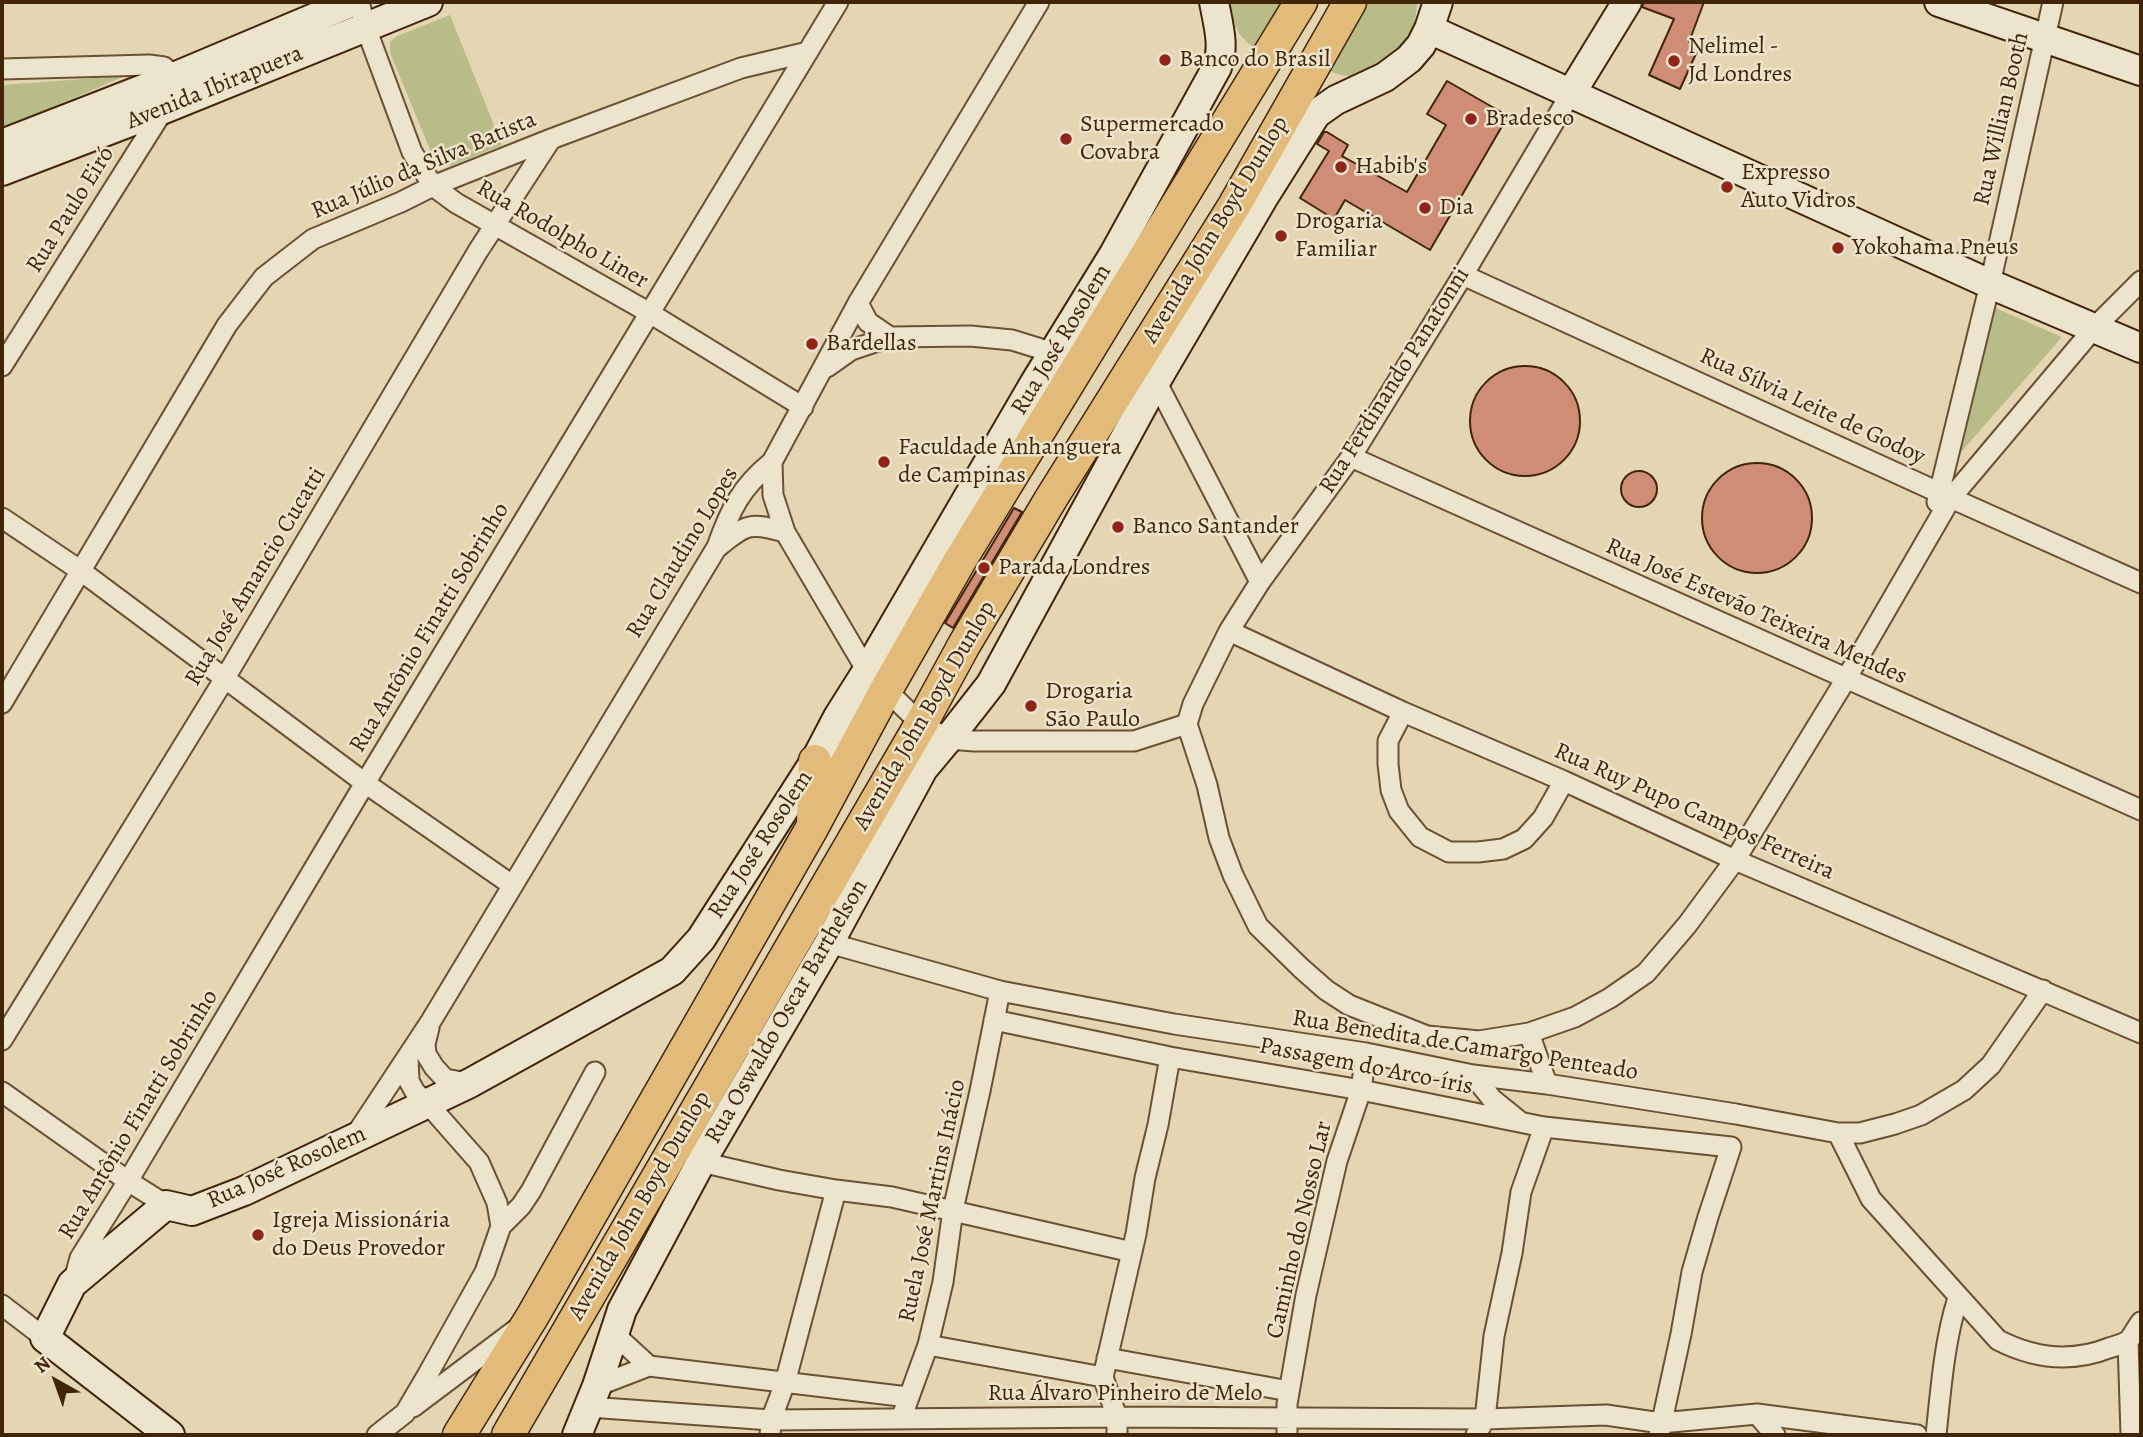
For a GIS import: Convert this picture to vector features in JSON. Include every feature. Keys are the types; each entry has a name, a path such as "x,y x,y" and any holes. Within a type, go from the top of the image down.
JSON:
{"main road":[{"name":"Avenida John Boyd Dunlop","path":"459,1435 532,1317 812,828 876,680 959,562 1301,2"},
{"name":"Avenida John Boyd Dunlop","path":"508,1435 934,732 964,645 1052,496 1234,206 1350,2"},
{"path":"812,828 815,761"}],"street":[{"name":"Avenida Ibirapuera","path":"2,144 174,77 352,2"},
{"name":"Avenida Ibirapuera","path":"2,171 164,108 362,15 428,2"},
{"name":"Rua Antônio Finatti Sobrinho","path":"72,1284 80,1258 648,312 838,2"},
{"name":"Rua Claudino Lopes","path":"355,1137 430,1021 717,547 728,516 753,478 772,462 858,303 1039,2"},
{"name":"Rua José Rosolem","path":"166,1205 192,1211 244,1191 428,1104 672,971 701,939 815,761 838,717 876,680 1054,353 1114,254 1217,67 1221,45 1214,2"},
{"name":"Avenida John Boyd Dunlop","path":"1308,124 1326,106 1397,69 1421,45 1438,2"},
{"name":"Rua Ferdinando Panatonni","path":"1187,724 1193,704 1228,631 1260,582 1351,457 1627,2"},
{"path":"1939,2 2141,71"},
{"name":"Rua Willian Booth","path":"1187,724 1207,785 1219,838 1233,876 1258,926 1326,990 1349,1005 1427,1036 1479,1041 1529,1033 1575,1017 1610,998 1646,973 1687,925 1735,860 1846,679 1932,531 1945,495 2053,2"},
{"name":"Rua Rodolpho Liner","path":"362,15 412,152 433,186 456,203 648,312 803,407"},
{"path":"1429,29 1990,284 2141,348"},
{"name":"Rua Júlio da Silva Batista","path":"2,703 226,325 264,277 313,239 433,186 741,68 808,52"},
{"path":"2,69 149,65 164,68 174,77"},
{"name":"Rua Paulo Eiró","path":"2,366 164,108 174,77"},
{"name":"Rua Oswaldo Oscar Barthelson","path":"577,1435 622,1310 701,1162 829,943 923,769 934,732 990,684 1156,381 1308,124"},
{"name":"Rua José Amancio Cucatti","path":"2,1040 225,678 495,224 551,139"},
{"name":"Rua Sílvia Leite de Godoy","path":"1463,275 2141,583"},
{"path":"1945,495 2095,327 2141,281"},
{"path":"858,303 868,323 890,337"},
{"path":"822,371 851,350 890,337 970,335 1012,340 1054,353"},
{"path":"1156,381 1260,582"},
{"name":"Rua José Estevão Teixeira Mendes","path":"1351,457 2141,810"},
{"path":"772,462 773,495 785,532 876,680 934,732 1134,741 1187,724"},
{"path":"2,518 81,571 365,783 512,885"},
{"path":"717,547 738,531 759,524 785,532"},
{"name":"Rua Ruy Pupo Campos Ferreira","path":"1228,631 1735,860 2141,1033"},
{"path":"1403,712 1388,741 1391,790 1399,811 1420,837 1449,852 1503,849 1524,839 1543,818 1564,781"},
{"name":"Rua Benedita de Camargo Penteado","path":"829,943 1000,991 1174,1024 1366,1053 1473,1075 1736,1114 1838,1133 1860,1132 1895,1124 1921,1115 1964,1090 1991,1065 2043,990"},
{"name":"Ruela José Martins Inácio","path":"901,1419 928,1345 943,1282 953,1210 1000,991"},
{"name":"Passagem do Arco-íris","path":"994,1020 1170,1057 1361,1090 1544,1127 1731,1147 1692,1272 1660,1429"},
{"name":"Rua Claudino Lopes","path":"430,1021 425,1044 426,1054 445,1079 470,1083"},
{"path":"1529,1033 1547,1084"},
{"name":"Caminho do Nosso Lar","path":"1287,1427 1289,1391 1306,1295 1337,1161 1361,1090 1366,1053"},
{"path":"408,1055 409,1081 415,1092 480,1162 497,1203 501,1226"},
{"path":"1116,1426 1105,1367 1136,1234 1170,1057"},
{"path":"405,1413 485,1272 501,1226 521,1206 531,1191 595,1072"},
{"path":"1473,1075 1492,1099 1521,1122"},
{"path":"2,1092 166,1205 72,1284 45,1338"},
{"path":"1481,1427 1494,1336 1512,1253 1521,1192 1544,1127"},
{"path":"1838,1133 1871,1199 1998,1340 2014,1348 2060,1358 2092,1355 2127,1341 2141,1322"},
{"path":"701,1162 779,1180 892,1197 1132,1252"},
{"path":"771,1428 836,1190"},
{"path":"1936,1435 1941,1381 1958,1298"},
{"path":"2,1305 170,1435"},
{"path":"377,1435 532,1317"},
{"path":"614,1334 649,1366"},
{"path":"2127,1341 2132,1435"},
{"path":"928,1345 1289,1391"},
{"path":"593,1396 649,1366 908,1397"},
{"name":"Rua Álvaro Pinheiro de Melo","path":"593,1396 771,1428 901,1419 944,1427 1481,1427 1606,1415 1660,1429 1757,1414 1917,1435"},
{"path":"1757,1414 1775,1435"}],"green space":[{"path":"1230,2 1297,2 1265,56 1249,44 1236,28"},
{"path":"1360,2 1417,2 1408,39 1389,59 1366,73 1346,76 1322,69"},
{"path":"450,15 502,145 450,166 434,159 390,53 390,42 397,36"},
{"path":"125,76 2,129 2,85"},
{"path":"1993,307 2062,337 1955,459"}],"building":[{"path":"1644,2 1704,2 1689,42 1699,47 1680,89 1649,75 1674,19 1642,7"},
{"path":"1447,81 1508,116 1430,250 1345,200 1334,219 1300,198 1329,151 1317,144 1324,132 1348,145 1342,156 1407,192 1446,125 1427,114"},
{"path":"1525,366 1546,370 1564,382 1576,400 1580,421 1576,442 1564,460 1546,472 1525,476 1504,472 1486,460 1474,442 1470,421 1474,400 1486,382 1504,370"},
{"path":"1757,463 1778,467 1796,479 1808,497 1812,518 1808,539 1796,557 1778,569 1757,573 1736,569 1718,557 1706,539 1702,518 1706,497 1718,479 1736,467"},
{"path":"1639,471 1652,476 1657,489 1652,502 1639,507 1626,502 1621,489 1626,476"},
{"name":"Parada Londres","path":"1014,508 1022,512 953,628 945,623"}],"place":[{"name":"Banco do Brasil","path":"1165,60"},
{"name":"Nelimel - Jd Londres","path":"1674,61"},
{"name":"Bradesco","path":"1471,119"},
{"name":"Supermercado Covabra","path":"1066,139"},
{"name":"Habib's","path":"1341,167"},
{"name":"Expresso Auto Vidros","path":"1727,187"},
{"name":"Dia","path":"1425,208"},
{"name":"Drogaria Familiar","path":"1281,236"},
{"name":"Yokohama Pneus","path":"1838,248"},
{"name":"Bardellas","path":"812,344"},
{"name":"Faculdade Anhanguera de Campinas","path":"884,462"},
{"name":"Banco Santander","path":"1118,527"},
{"name":"Parada Londres","path":"984,568"},
{"name":"Drogaria São Paulo","path":"1031,706"},
{"name":"Igreja Missionária do Deus Provedor","path":"258,1235"}]}
